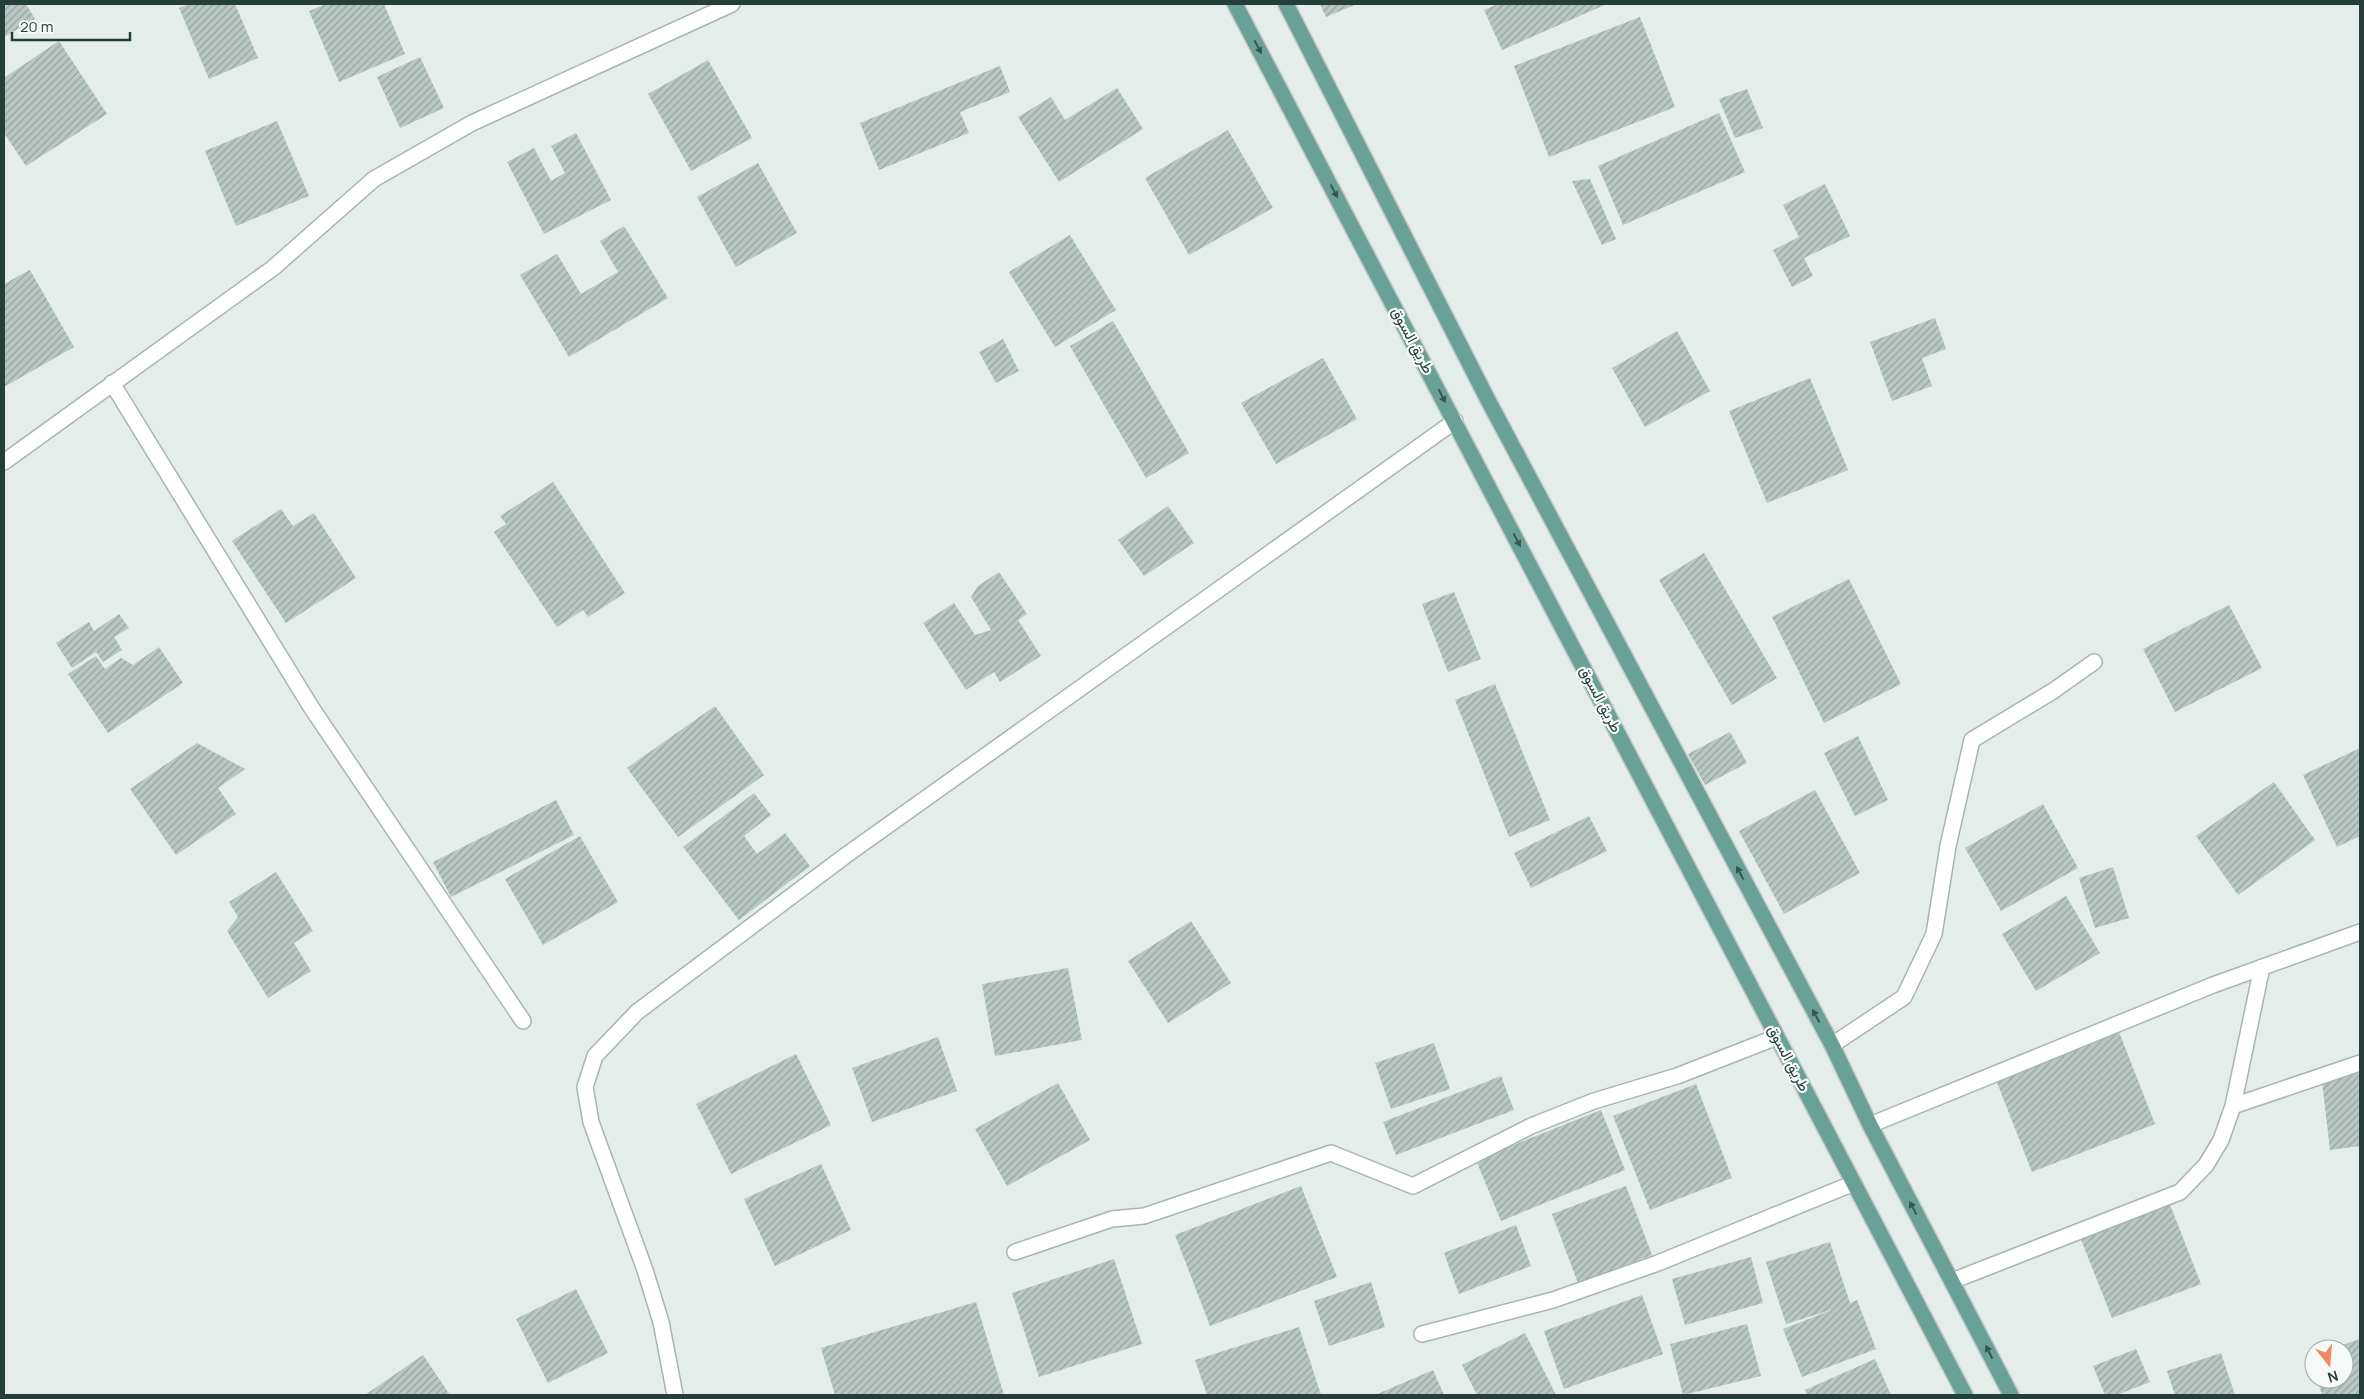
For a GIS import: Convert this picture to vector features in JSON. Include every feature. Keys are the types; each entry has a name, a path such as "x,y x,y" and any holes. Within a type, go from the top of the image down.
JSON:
{"main road":[{"name":"طريق السوق","path":"1235,4 1965,1395"},
{"path":"1286,4 1489,402 1832,1046 1870,1125 2011,1395"}],"street":[{"path":"4,462 273,268 374,179 472,123 732,4"},
{"path":"112,383 311,708 522,1021"},
{"path":"675,1395 661,1322 648,1278 591,1122 585,1087 595,1056 638,1012 846,856 1454,420"},
{"path":"1832,1046 1904,997 1934,934 1948,846 1972,740 2053,691 2094,662"},
{"path":"1870,1125 2204,989 2360,932"},
{"path":"1952,1281 2180,1192 2206,1165 2221,1140 2233,1106 2262,967"},
{"path":"1014,1252 1112,1219 1144,1216 1331,1154 1413,1186 1531,1126 1594,1101 1677,1076 1778,1037"},
{"path":"2233,1106 2360,1063"},
{"path":"1422,1334 1553,1300 1597,1285 1658,1263 1854,1183"}],"building":[{"path":"4,4 26,4 35,19 4,37"},
{"path":"189,4 235,4 258,58 209,79 179,8"},
{"path":"326,4 384,4 405,54 339,82 309,11"},
{"path":"1320,4 1357,4 1326,17"},
{"path":"1498,4 1607,4 1502,50 1484,10"},
{"path":"1640,17 1675,107 1549,157 1514,66"},
{"path":"59,41 107,114 26,166 4,133 4,78"},
{"path":"420,57 444,108 400,128 377,77"},
{"path":"708,60 752,138 691,171 648,94"},
{"path":"1000,66 1010,92 960,112 969,133 879,170 860,123"},
{"path":"1117,88 1143,129 1059,182 1018,117 1051,97 1065,120"},
{"path":"1747,89 1763,128 1735,138 1719,99"},
{"path":"1719,113 1745,172 1623,225 1598,166"},
{"path":"277,121 309,196 236,226 205,151"},
{"path":"1228,130 1273,208 1189,255 1145,178"},
{"path":"576,133 611,200 544,234 507,162 534,148 551,181 565,173 551,146"},
{"path":"758,163 797,233 736,267 697,197"},
{"path":"1590,179 1616,239 1602,245 1572,181"},
{"path":"1825,184 1850,236 1804,258 1813,276 1792,287 1773,250 1799,237 1783,205"},
{"path":"624,226 668,298 569,357 520,275 557,254 581,294 618,272 600,241"},
{"path":"1070,235 1116,310 1055,347 1009,272"},
{"path":"30,270 74,347 4,387 4,284"},
{"path":"1935,318 1946,349 1922,358 1932,386 1892,401 1870,342"},
{"path":"1113,321 1189,453 1146,478 1070,346"},
{"path":"1677,331 1710,391 1645,427 1612,368"},
{"path":"1003,339 1019,371 996,383 979,352"},
{"path":"1323,358 1357,419 1276,464 1241,403"},
{"path":"1810,378 1848,470 1767,503 1729,411"},
{"path":"553,482 625,593 588,617 583,610 557,627 494,532 506,524 500,516"},
{"path":"1168,506 1194,543 1144,576 1118,540"},
{"path":"281,509 293,526 314,513 356,578 286,623 232,541"},
{"path":"1704,553 1777,678 1732,705 1659,580"},
{"path":"999,572 1027,614 1018,620 1041,656 1000,682 994,672 966,690 923,623 954,603 975,635 991,630 971,597 978,586"},
{"path":"1849,579 1901,684 1824,723 1772,617"},
{"path":"1454,592 1481,659 1448,672 1422,604"},
{"path":"2229,605 2262,668 2175,712 2143,649"},
{"path":"119,614 129,628 114,637 122,650 103,662 96,652 72,668 56,643 89,622 94,631"},
{"path":"159,647 183,683 108,733 68,674 96,656 105,669 121,658 133,665"},
{"path":"1495,684 1550,820 1509,837 1455,700"},
{"path":"715,706 764,775 678,837 627,768"},
{"path":"1730,732 1747,763 1705,785 1688,754"},
{"path":"1858,736 1888,800 1855,816 1824,753"},
{"path":"197,743 245,769 218,788 236,814 176,855 130,789"},
{"path":"2360,748 2360,836 2337,847 2303,775"},
{"path":"2274,782 2315,840 2238,895 2196,836"},
{"path":"1815,790 1860,873 1784,914 1739,831"},
{"path":"754,793 771,815 744,836 757,854 785,833 810,866 739,920 683,847"},
{"path":"556,800 574,835 451,897 433,862"},
{"path":"2043,804 2078,868 2001,911 1965,848"},
{"path":"1589,816 1607,851 1531,888 1514,853"},
{"path":"580,836 618,902 543,945 505,879"},
{"path":"2113,867 2129,918 2095,928 2079,878"},
{"path":"276,872 313,931 294,943 311,971 268,998 227,931 238,917 229,902"},
{"path":"2066,896 2100,953 2036,991 2002,934"},
{"path":"1191,921 1231,983 1168,1023 1128,961"},
{"path":"1068,968 1082,1040 995,1056 982,984"},
{"path":"2119,1032 2155,1124 2032,1172 1996,1080"},
{"path":"938,1037 957,1091 872,1122 852,1068"},
{"path":"1434,1043 1450,1089 1391,1109 1375,1063"},
{"path":"796,1054 831,1125 731,1174 696,1104"},
{"path":"2360,1069 2360,1146 2330,1150 2321,1073"},
{"path":"1501,1076 1514,1110 1396,1155 1383,1122"},
{"path":"1058,1083 1090,1140 1007,1186 975,1129"},
{"path":"1696,1084 1732,1178 1650,1210 1613,1116"},
{"path":"1601,1110 1625,1170 1501,1221 1476,1160"},
{"path":"821,1164 851,1230 775,1266 744,1199"},
{"path":"1301,1186 1337,1277 1210,1326 1175,1235"},
{"path":"1626,1186 1652,1255 1578,1283 1552,1214"},
{"path":"2169,1202 2201,1284 2112,1318 2080,1237"},
{"path":"1516,1225 1531,1266 1459,1294 1444,1253"},
{"path":"1830,1242 1850,1303 1857,1300 1876,1349 1802,1377 1783,1329 1834,1309 1786,1324 1766,1262"},
{"path":"1751,1257 1763,1303 1685,1325 1672,1279"},
{"path":"1114,1259 1142,1344 1039,1377 1012,1293"},
{"path":"1371,1282 1385,1327 1329,1346 1314,1301"},
{"path":"576,1289 608,1353 548,1383 516,1319"},
{"path":"1642,1295 1663,1354 1564,1389 1544,1331"},
{"path":"976,1302 1004,1395 835,1395 821,1348"},
{"path":"1747,1324 1761,1376 1683,1395 1670,1344"},
{"path":"1299,1327 1321,1395 1207,1395 1195,1360"},
{"path":"1525,1333 1556,1395 1477,1395 1462,1365"},
{"path":"2360,1339 2360,1395 2322,1395 2320,1389 2354,1389 2354,1341"},
{"path":"2136,1349 2150,1382 2117,1395 2105,1395 2093,1366"},
{"path":"2221,1353 2235,1395 2175,1395 2167,1371"},
{"path":"423,1355 450,1395 365,1395"},
{"path":"1875,1359 1891,1395 1807,1395 1805,1390"},
{"path":"1433,1370 1444,1395 1375,1395"}]}
